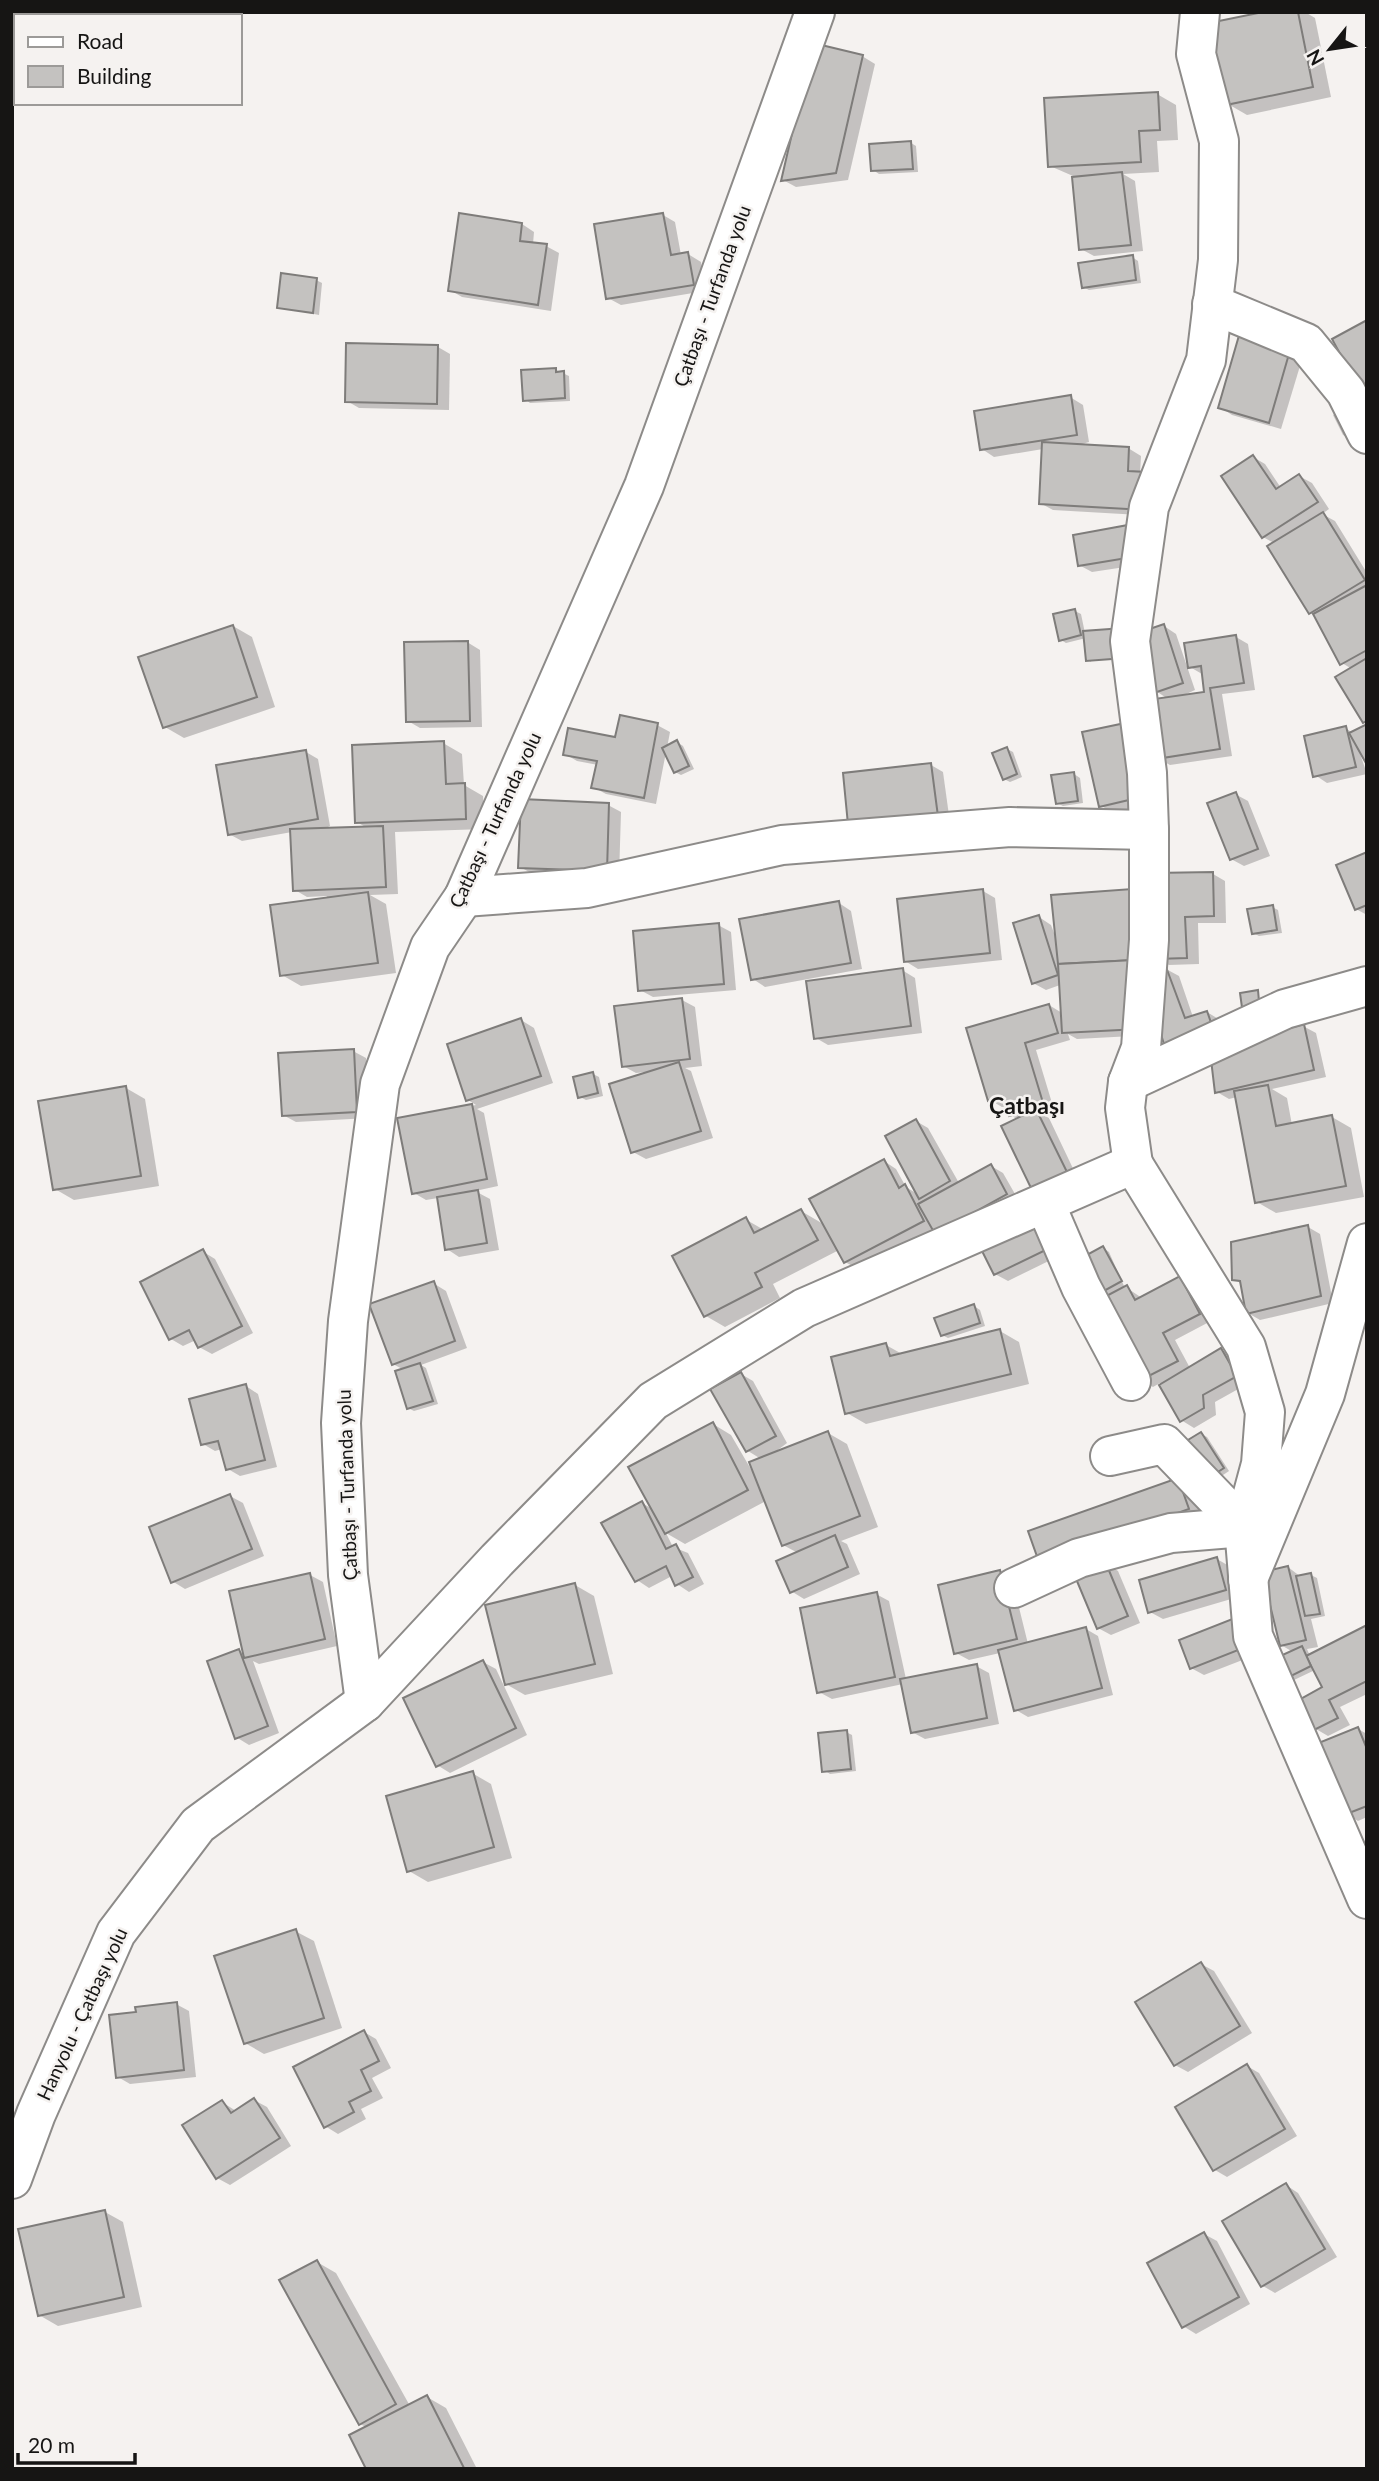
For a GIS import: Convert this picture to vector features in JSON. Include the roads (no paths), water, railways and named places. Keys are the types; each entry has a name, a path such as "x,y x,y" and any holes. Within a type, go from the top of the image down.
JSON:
{"street":[{"name":"Çatbaşı - Turfanda yolu","path":"365,1702 347,1561 341,1423 348,1321 380,1084 430,947 464,897 644,485 815,12"},
{"path":"1200,12 1196,54 1219,141 1218,260 1206,360 1149,507 1130,641 1147,773 1149,940 1141,1048 1128,1082 1125,1108 1133,1164 1246,1347 1254,1373 1265,1412 1261,1464 1244,1527 1252,1636 1367,1899"},
{"path":"1212,304 1306,343 1346,392 1367,435"},
{"path":"464,897 587,888 782,845 1010,827 1149,830"},
{"path":"1128,1082 1285,1009 1367,986"},
{"name":"Hanyolu - Çatbaşı yolu","path":"12,2179 36,2114 116,1933 198,1825 365,1702 497,1560 653,1401 804,1308 1133,1164"},
{"path":"1041,1205 1050,1215 1081,1287 1130,1381"},
{"path":"1248,1579 1325,1394 1367,1243"},
{"path":"1110,1456 1164,1444 1244,1527"},
{"path":"1014,1588 1079,1558 1171,1533 1244,1527"}],"district":[{"name":"Çatbaşı","path":"1027,1106"}]}
